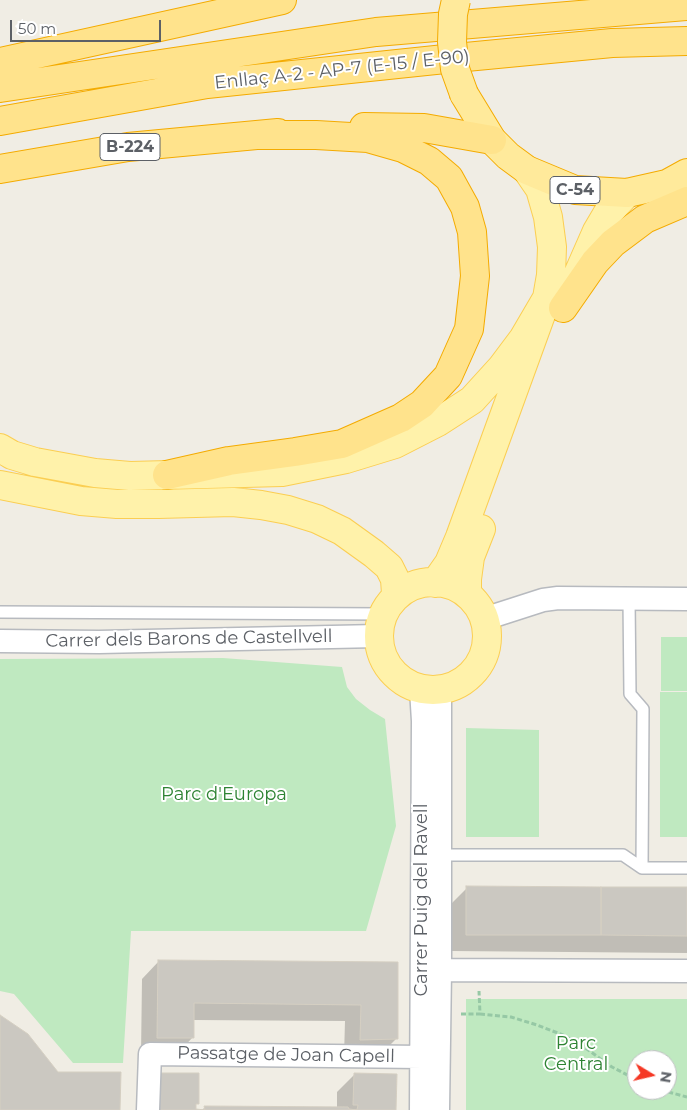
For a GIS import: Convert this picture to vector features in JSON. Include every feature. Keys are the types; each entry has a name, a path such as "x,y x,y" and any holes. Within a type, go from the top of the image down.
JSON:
{"highway":[{"path":"0,62 282,0"},
{"name":"C-54","path":"456,0 453,14 452,42 455,69 464,94 492,140 508,156 527,170 575,190 627,193 667,184 687,173"},
{"name":"Enllaç A-2 - AP-7 (E-15 / E-90)","path":"0,88 376,32 687,6"},
{"name":"Enllaç A-2 - AP-7 (E-15 / E-90)","path":"0,121 207,84 464,57 612,44 687,41"},
{"path":"260,135 348,127 424,128 492,140"},
{"path":"167,475 229,461 342,444 401,418 422,404 448,376 469,328 475,276 472,232 465,207 449,178 428,161 403,148 368,138 316,135 260,135"},
{"name":"B-224","path":"0,169 128,147 260,135"},
{"path":"555,303 612,243 645,219 687,201"}],"main road":[{"path":"467,594 470,557 555,303 551,275 552,246 548,217 540,189 527,170"},
{"path":"436,583 449,563 555,303 607,214 627,193"},
{"path":"1,449 12,455 36,462 95,473 130,476 282,472 346,459 395,444 438,422 472,400 555,303"},
{"path":"0,485 81,501 117,504 233,502 261,505 288,510 316,519 342,531 389,567 395,579 386,615 382,656 392,672 405,683 430,689 456,685 470,676 485,652 487,635 484,619 475,601 456,587 424,582 405,589 386,615"}],"street":[{"path":"484,619 543,600 558,598 687,599"},
{"name":"Carrer dels Barons de Castellvell","path":"0,641 109,641 386,615"},
{"name":"Carrer Puig del Ravell","path":"430,689 440,855 438,1110"},
{"name":"Carrer Puig del Ravell","path":"421,1110 423,721 430,689"},
{"path":"440,970 687,971"},
{"name":"Passatge de Joan Capell","path":"148,1110 150,1054 422,1057"}],"lane":[{"path":"629,599 630,694 643,709 642,868"},
{"path":"0,612 386,615"},
{"path":"440,855 623,855 642,868 687,868"}],"path":[{"path":"480,991 480,1014"},
{"path":"458,1014 511,1017 538,1025 563,1035 627,1075"}],"green space":[{"path":"661,637 687,637 687,691 661,691"},
{"name":"Parc d'Europa","path":"223,658 342,667 347,687 356,699 385,719 396,826 366,931 131,931 123,1063 73,1063 14,994 0,991 0,659"},
{"path":"660,692 687,692 687,837 660,837"},
{"path":"466,728 539,730 539,837 466,837"},
{"name":"Parc Central","path":"466,999 687,999 687,1110 466,1110"}],"building":[{"path":"466,886 601,887 601,935 466,935"},
{"path":"601,887 687,887 687,936 601,935"},
{"path":"158,960 398,962 398,1039 360,1040 361,1005 194,1003 194,1038 157,1038"},
{"path":"0,1015 28,1034 58,1072 121,1072 120,1110 0,1110"},
{"path":"156,1073 199,1073 199,1104 196,1104 196,1109 205,1110 156,1110"},
{"path":"354,1073 397,1074 396,1110 357,1110 358,1105 353,1105"},
{"path":"204,1106 348,1107 349,1109 357,1110 205,1110"}]}
